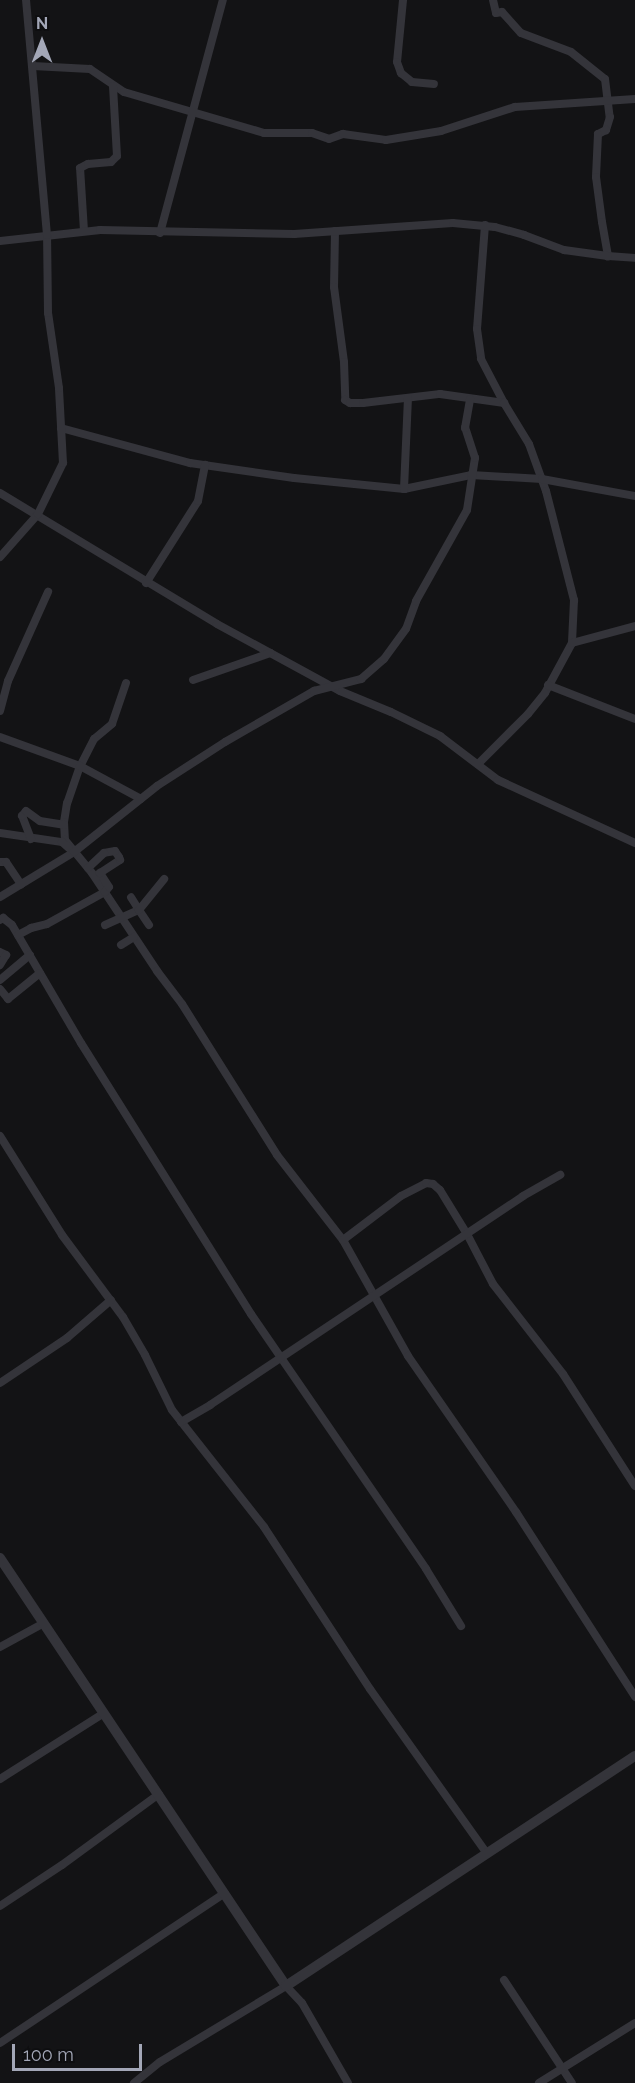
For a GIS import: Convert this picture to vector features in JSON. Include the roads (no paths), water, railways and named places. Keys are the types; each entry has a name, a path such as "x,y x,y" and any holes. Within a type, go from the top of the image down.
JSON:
{"street":[{"path":"0,557 38,514 63,463 59,388 48,313 47,235 26,0"},
{"path":"160,233 223,0"},
{"path":"403,0 396,62 401,73 412,82 434,84"},
{"path":"493,0 496,13 502,12 521,33 571,52 605,79 610,117 606,130 598,134 596,177 608,256"},
{"path":"33,66 90,69 98,72 113,86 124,92 192,112 274,134 312,133 329,139 343,134 386,140 441,131 515,108 635,99"},
{"path":"84,231 81,168 88,164 111,162 117,156 113,86"},
{"path":"0,241 84,231 160,233 335,231 453,223 485,225 524,235 564,250 633,260"},
{"path":"478,764 512,733 548,685 572,643 574,600 542,479 529,444 481,359 477,329 485,225"},
{"path":"335,231 334,287 344,362 345,400 350,403 363,403 440,394 504,403"},
{"path":"405,489 408,398"},
{"path":"0,897 74,852 141,799 251,726 314,691 353,682 368,675 384,659 406,629 416,601 467,510 475,458 465,428 470,399"},
{"path":"61,428 205,465 294,478 405,489 471,475 542,479 635,496"},
{"path":"146,583 198,501 205,465"},
{"path":"0,493 38,514 146,583 270,653 334,687 440,736 498,780 635,843"},
{"path":"0,711 8,681 48,592"},
{"path":"572,643 635,626"},
{"path":"193,680 270,653"},
{"path":"126,683 112,724 94,739 80,766 67,803 64,825 65,840 88,868 182,1004 277,1155 343,1240 372,1296 408,1356 516,1512 635,1697"},
{"path":"548,685 635,719"},
{"path":"0,737 80,766 141,799"},
{"path":"32,839 22,816 26,811 40,821 64,825"},
{"path":"0,833 62,842 74,852"},
{"path":"18,935 46,924 105,892 109,887 100,873 120,861 115,851 104,853 88,868"},
{"path":"0,862 6,862 21,884"},
{"path":"105,924 139,910 164,879"},
{"path":"131,897 149,925"},
{"path":"0,920 3,918 12,925 87,1053 251,1314 426,1569 461,1626"},
{"path":"121,945 134,936"},
{"path":"0,952 6,955 0,965"},
{"path":"0,980 30,955"},
{"path":"0,989 8,999 40,973"},
{"path":"0,1136 62,1235 111,1300 146,1355 164,1396 181,1422 264,1527 370,1689 486,1852"},
{"path":"181,1422 523,1196 560,1175"},
{"path":"343,1240 401,1196 426,1183 433,1184 440,1190 467,1234 493,1284 563,1374 635,1486"},
{"path":"0,1383 67,1338 111,1300"},
{"path":"0,1557 42,1624 159,1794 286,1986 302,2003 348,2083"},
{"path":"0,1647 42,1624"},
{"path":"0,1779 104,1713"},
{"path":"134,2083 160,2062 286,1986 486,1852 635,1756"},
{"path":"0,1906 62,1865 159,1794"},
{"path":"0,2043 225,1893"},
{"path":"504,1980 572,2083"},
{"path":"539,2083 635,2023"}]}
